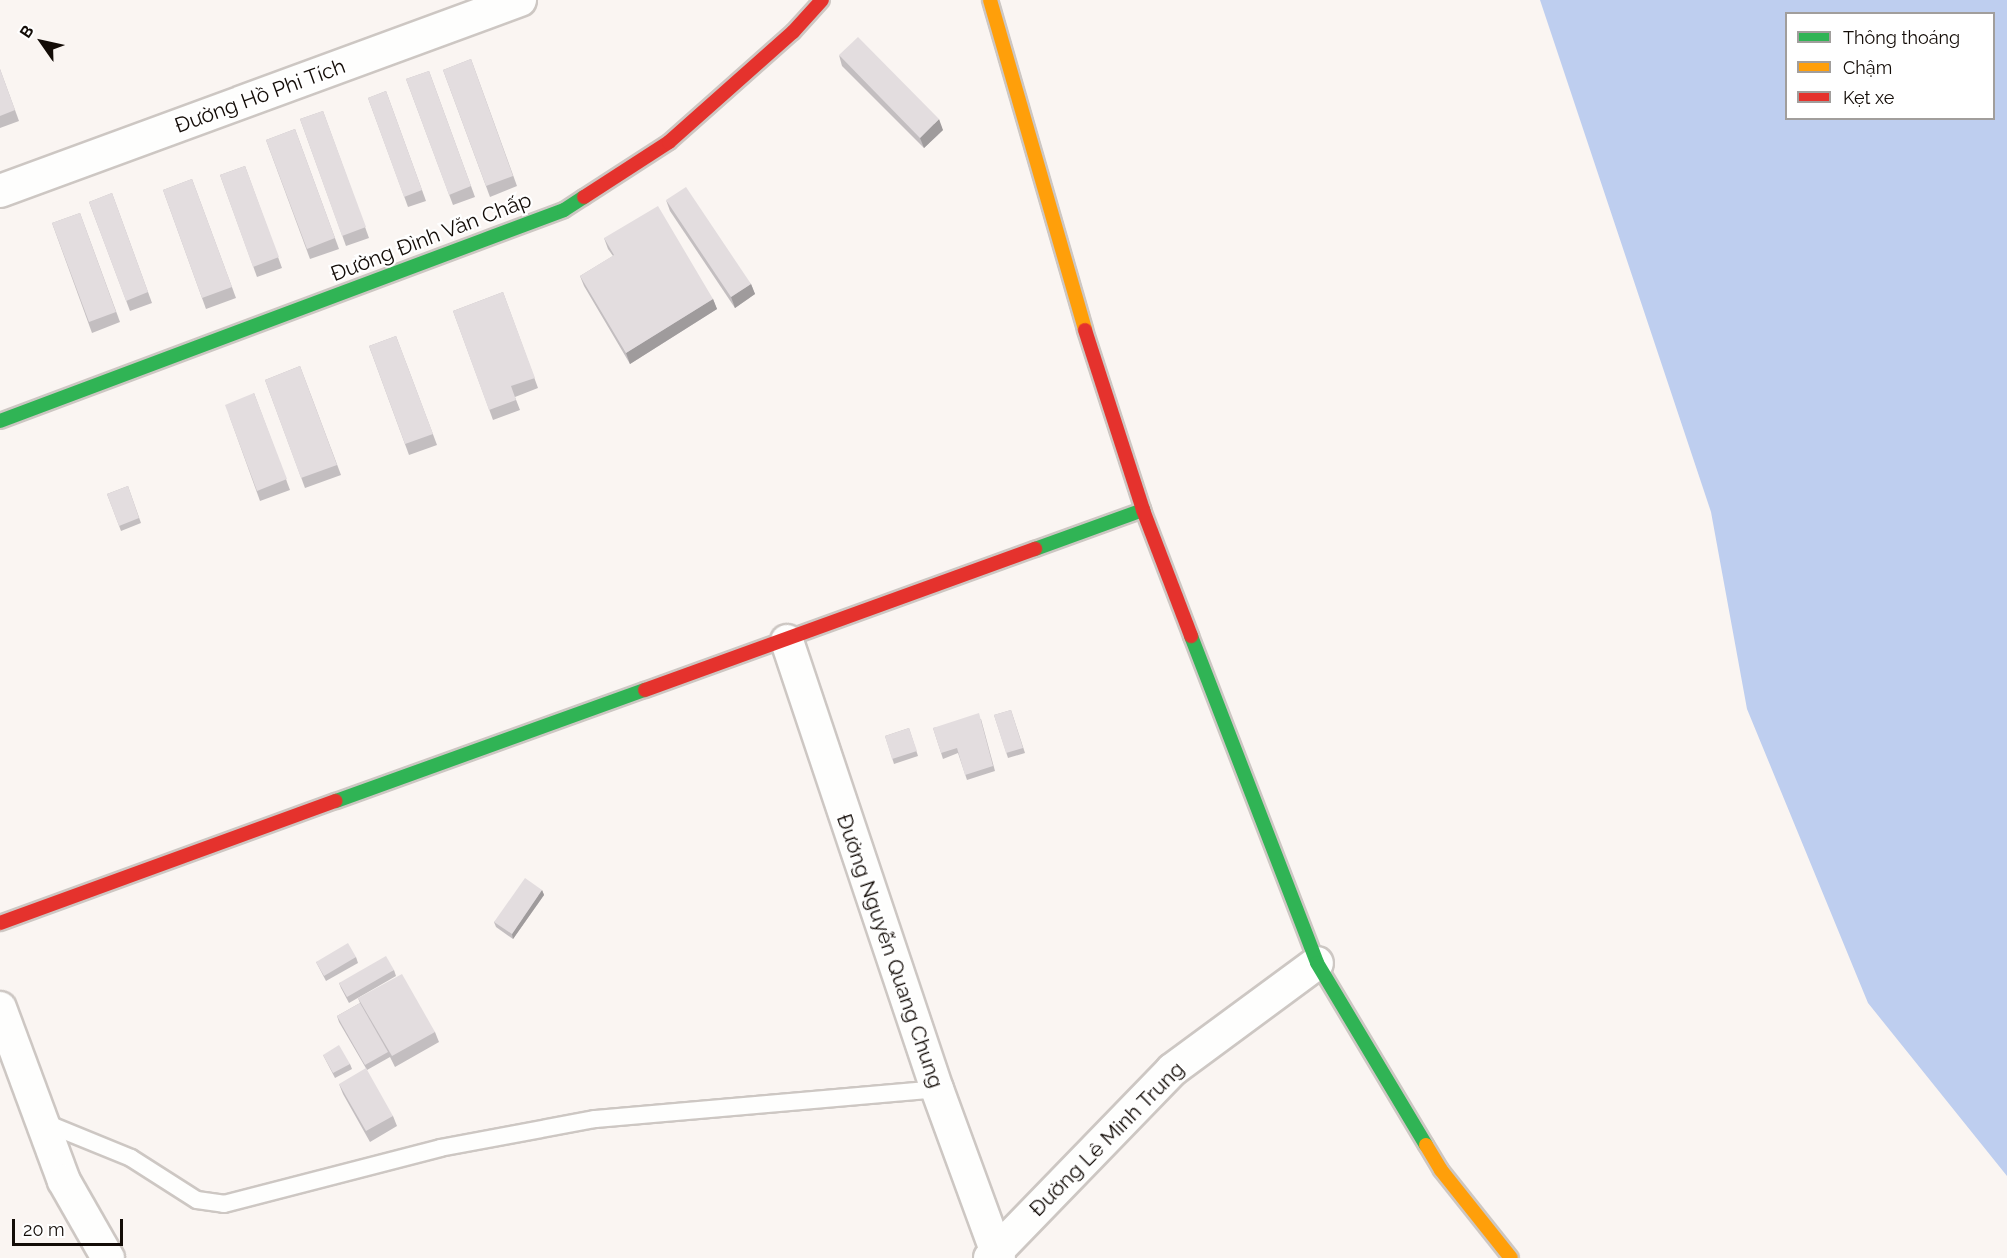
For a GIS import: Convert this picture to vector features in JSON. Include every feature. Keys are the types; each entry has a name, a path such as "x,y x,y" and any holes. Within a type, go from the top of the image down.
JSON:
{"street":[{"name":"Đường Hồ Phi Tích","path":"0,191 520,0"},
{"name":"Đường Đình Văn Chấp","path":"0,421 564,210 669,142 793,32 822,0"},
{"path":"990,0 1069,282 1143,510 1317,963 1441,1170 1511,1258"},
{"path":"0,923 787,641 1143,510"},
{"name":"Đường Nguyễn Quang Chung","path":"787,641 994,1257"},
{"name":"Đường Lê Minh Trung","path":"994,1257 1172,1070 1317,963"},
{"path":"0,1008 64,1181 108,1258"}],"lane":[{"path":"42,1122 131,1158 197,1200 224,1203 440,1148 595,1119 937,1089"}],"water":[{"path":"1540,0 2007,0 2007,1176 1868,1003 1747,709 1711,512"}],"building":[{"path":"858,37 939,119 920,138 839,55"},
{"path":"471,59 513,176 486,186 443,70"},
{"path":"0,69 15,110 0,116"},
{"path":"429,71 471,186 449,195 406,79"},
{"path":"386,91 422,190 404,197 368,98"},
{"path":"323,111 366,227 342,236 300,119"},
{"path":"295,129 335,238 307,249 266,140"},
{"path":"245,166 279,257 253,267 220,175"},
{"path":"192,179 232,287 202,298 163,190"},
{"path":"686,187 751,284 731,297 666,200"},
{"path":"112,193 148,292 126,301 89,202"},
{"path":"658,206 713,299 626,353 580,276 614,255 604,238"},
{"path":"80,213 116,312 89,322 52,223"},
{"path":"503,292 535,378 511,386 516,400 489,410 453,311"},
{"path":"396,336 433,434 405,444 369,346"},
{"path":"300,366 337,465 301,478 265,380"},
{"path":"254,393 287,479 257,491 225,405"},
{"path":"128,486 139,518 119,526 107,494"},
{"path":"1011,710 1023,748 1006,753 994,715"},
{"path":"979,713 993,766 965,775 957,748 941,753 933,728"},
{"path":"909,728 917,751 892,759 885,736"},
{"path":"525,878 542,890 512,934 494,922"},
{"path":"348,943 356,957 324,976 316,962"},
{"path":"386,956 394,970 347,997 339,983"},
{"path":"402,974 435,1032 392,1056 358,998"},
{"path":"360,1003 388,1052 365,1065 337,1016"},
{"path":"339,1045 350,1064 333,1073 323,1055"},
{"path":"366,1068 393,1116 366,1131 339,1084"}],"traffic: fast":[{"path":"0,421 564,210 584,197"},
{"path":"1035,549 1143,510"},
{"path":"1191,636 1317,963 1426,1145"},
{"path":"336,801 645,690"}],"traffic: slow":[{"path":"990,0 1085,330"},
{"path":"1426,1145 1441,1170 1511,1258"}],"traffic: jam":[{"path":"584,197 669,142 793,32 822,0"},
{"path":"1085,330 1143,510 1191,636"},
{"path":"645,690 1035,549"},
{"path":"0,923 336,801"}]}
